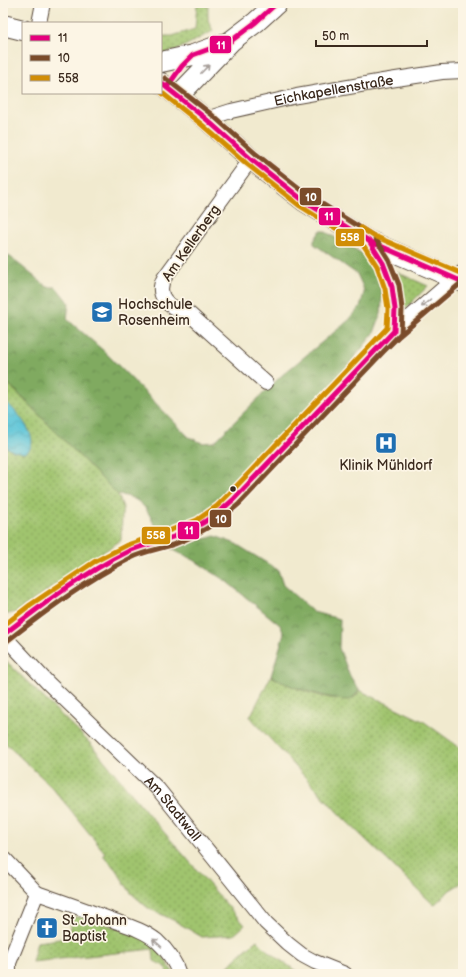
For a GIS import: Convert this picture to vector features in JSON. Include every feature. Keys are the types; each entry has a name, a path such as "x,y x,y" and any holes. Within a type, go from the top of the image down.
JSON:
{"street":[{"path":"39,22 43,3"},
{"path":"168,89 256,22 277,3"},
{"path":"3,25 22,30"},
{"path":"162,62 193,55 231,41"},
{"path":"168,89 182,66 193,55"},
{"name":"Eichkapellenstraße","path":"206,119 244,108 297,96 442,72 463,71"},
{"path":"3,635 40,607 97,568 130,551 173,537 200,526 216,515 234,499 394,331 461,277 369,241 304,202 251,159 206,119 168,89"},
{"name":"Am Kellerberg","path":"251,159 164,278 161,289 164,299 178,310 185,310 266,384"},
{"path":"369,241 383,263 392,287 395,309 394,331"},
{"name":"Am Stadtwall","path":"3,635 48,683 158,789 266,922 288,944 302,955 315,962 345,974"},
{"path":"3,857 37,893 77,906 139,930 156,940 174,962 179,974"},
{"path":"9,974 9,963 37,893"}],"green space":[{"path":"197,3 208,3 208,20 213,31 177,50 162,54 162,36 172,36 195,29"},
{"path":"320,231 324,231 363,254 373,266 378,278 382,296 381,314 374,333 343,372 239,481 213,506 193,521 156,530 147,510 143,505 132,498 118,495 3,378 3,251 47,287 56,287 69,303 67,319 105,352 189,437 202,443 214,442 281,376 349,320 360,307 364,293 357,274 314,244 314,241"},
{"path":"394,271 428,286 402,312 399,292"},
{"path":"3,378 118,495 123,507 121,540 16,612 4,615 3,615"},
{"path":"215,536 236,544 278,570 283,585 313,612 340,619 339,648 350,676 359,690 353,698 343,700 314,693 292,686 271,676 284,634 280,625 227,582 194,560 171,549"},
{"path":"3,658 90,743 150,816 245,925 234,935 202,937 175,921 148,908 131,893 116,870 103,855 105,853 48,783 5,743 3,732"},
{"path":"271,676 287,684 320,696 337,699 356,696 359,690 423,721 463,750 463,882 450,890 434,905 340,815 250,717"},
{"path":"73,917 80,917 139,934 156,945 174,974 167,974 166,967 154,961 153,949 32,962 37,942 67,938"},
{"path":"257,940 270,953 301,974 221,974 238,956"}],"water":[{"path":"3,399 19,415 29,430 32,444 29,451 24,453 13,451 3,445"}],"transit line":[{"name":"11","path":"167,87 182,66 193,55 231,41 256,22 277,3"},
{"name":"10","path":"7,641 68,596 99,576 136,556 170,546 201,532 224,516 239,504 401,333 402,309 399,285 389,260 374,236 308,195 256,154 211,114 165,78"},
{"name":"11","path":"3,635 33,612 96,569 129,551 190,530 220,511 234,499 394,331 395,309 392,287 383,263 369,241 304,201 251,159 206,119 162,84"},
{"name":"558","path":"3,626 30,605 94,562 127,545 197,520 217,506 387,328 388,309 385,289 377,266 364,246 300,206 162,93"},
{"name":"558","path":"361,228 372,235 463,274"},
{"name":"11","path":"357,234 369,241 463,282"},
{"name":"10","path":"383,352 399,336 461,283"}],"place":[{"name":"Hochschule Rosenheim","path":"102,312"},
{"name":"Klinik Mühldorf","path":"386,443"},
{"name":"St. Johann Baptist","path":"47,928"}]}
